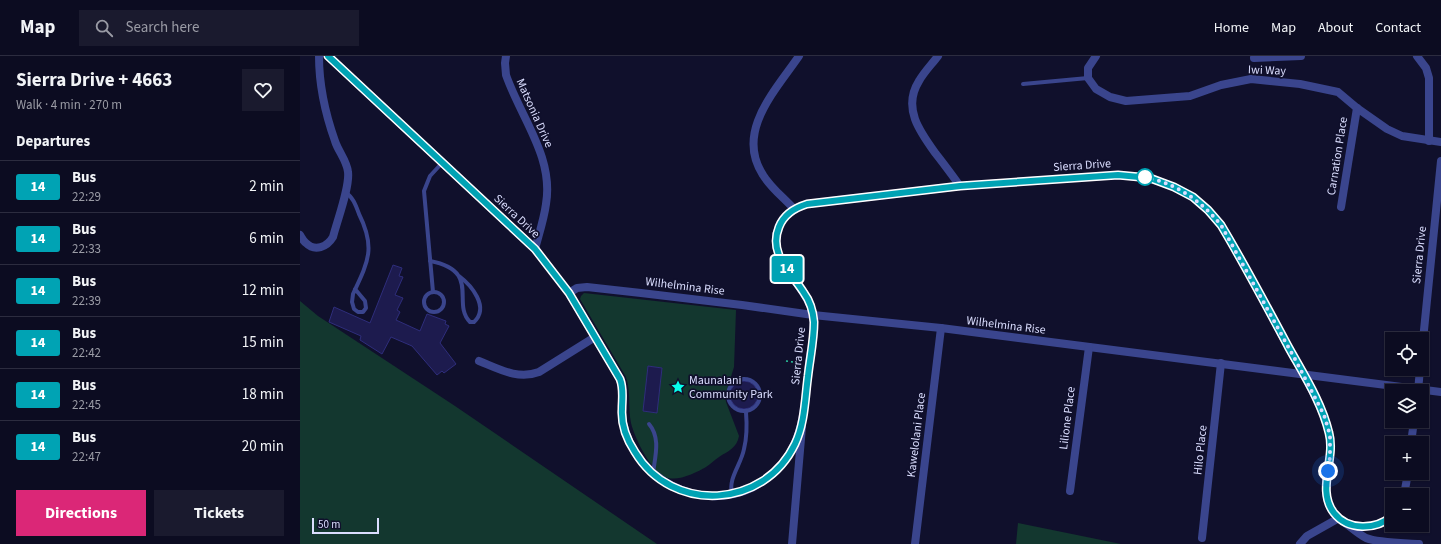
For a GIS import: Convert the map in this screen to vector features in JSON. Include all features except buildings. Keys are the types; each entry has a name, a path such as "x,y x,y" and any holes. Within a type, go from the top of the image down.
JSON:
{"street":[{"path":"300,235 306,244 314,248 328,244 333,238 348,181 348,170 335,143 328,122 319,76 319,56"},
{"name":"Sierra Drive","path":"328,56 535,249 569,293 622,383 622,416 630,442 641,461 653,474 675,488 695,495 717,496 732,494 759,484 769,477 784,462 798,438 804,411 814,328 813,315 808,300 781,261 777,249 776,236 780,224 794,209 807,204 960,186 1118,175 1150,178 1180,190 1193,197 1208,210 1221,225 1324,415 1330,435 1330,457 1326,492 1330,506 1341,519 1366,538 1419,544"},
{"name":"Matsonia Drive","path":"506,56 506,75 537,142 547,174 546,204 535,249"},
{"path":"794,209 763,175 756,159 753,142 755,126 762,111 799,56"},
{"path":"938,56 919,81 916,88 913,112 916,124 922,135 960,186"},
{"path":"1088,78 1088,68 1096,56"},
{"path":"1254,58 1301,56"},
{"path":"1417,56 1426,68 1429,78 1429,141"},
{"name":"Iwi Way","path":"1088,78 1096,90 1110,97 1126,101 1190,96 1221,85 1251,79 1300,84 1338,92 1357,108 1387,129 1402,136 1441,142"},
{"name":"Carnation Place","path":"1341,207 1357,108"},
{"name":"Sierra Drive","path":"1424,332 1441,161"},
{"name":"Wilhelmina Rise","path":"569,293 577,288 587,287 813,315 941,328 1385,385"},
{"name":"Kawelolani Place","path":"915,544 941,328"},
{"path":"479,361 515,375 527,376 533,374 595,337"},
{"name":"Lilione Place","path":"1070,491 1089,348"},
{"name":"Hilo Place","path":"1202,538 1221,363"},
{"name":"Wilhelmina Rise","path":"1429,391 1441,392"},
{"path":"792,544 804,411"},
{"path":"1300,544 1307,536 1341,519 1356,526 1365,527 1385,520"}],"lane":[{"path":"1022,84 1088,78"},
{"path":"433,292 424,191 430,176 442,163"},
{"path":"345,192 352,199 365,224 368,237 369,254 367,262 355,289 352,298 353,306 356,311 363,312 366,308 366,304 355,289"},
{"path":"430,261 443,264 472,287 480,309 474,322 470,322 465,315 462,286 458,276"},
{"path":"433,292 442,296 444,303 441,309 435,312 426,308 424,301 427,295 433,292"},
{"path":"743,379 752,381 759,389 760,394 760,399 755,408 746,412 736,410 729,402 728,397 730,387 738,380 743,379"},
{"path":"732,494 731,481 743,456 746,440 746,412"},
{"path":"649,424 655,432 657,441 653,474"}],"path":[{"path":"786,361 803,363"}],"green space":[{"name":"Maunalani Community Park","path":"584,293 736,310 734,367 725,396 739,436 736,444 729,451 706,467 683,477 673,479 668,478 656,470 645,455 633,430 630,417 626,377 580,299"},
{"path":"300,301 318,316 455,406 657,544 300,544"},
{"path":"1018,523 1121,544 1016,544"}],"bus line":[{"name":"14","path":"328,56 535,249 569,293 620,379 623,391 623,421 635,452 648,469 675,488 695,495 706,496 728,495 750,488 759,484 777,470 796,443 802,422 814,322 811,307 804,292 778,255 776,236 780,224 794,209 807,204 960,186 1118,175 1150,178 1174,187 1193,197 1208,210 1221,225 1324,415 1330,435 1330,457 1326,492 1330,506 1339,518 1356,526 1365,527 1385,521"}],"place":[{"name":"Maunalani Community Park","path":"678,387"}],"route":[{"path":"1145,177 1165,183 1193,197 1208,210 1221,225 1324,415 1330,435 1330,457 1328,471"}]}
